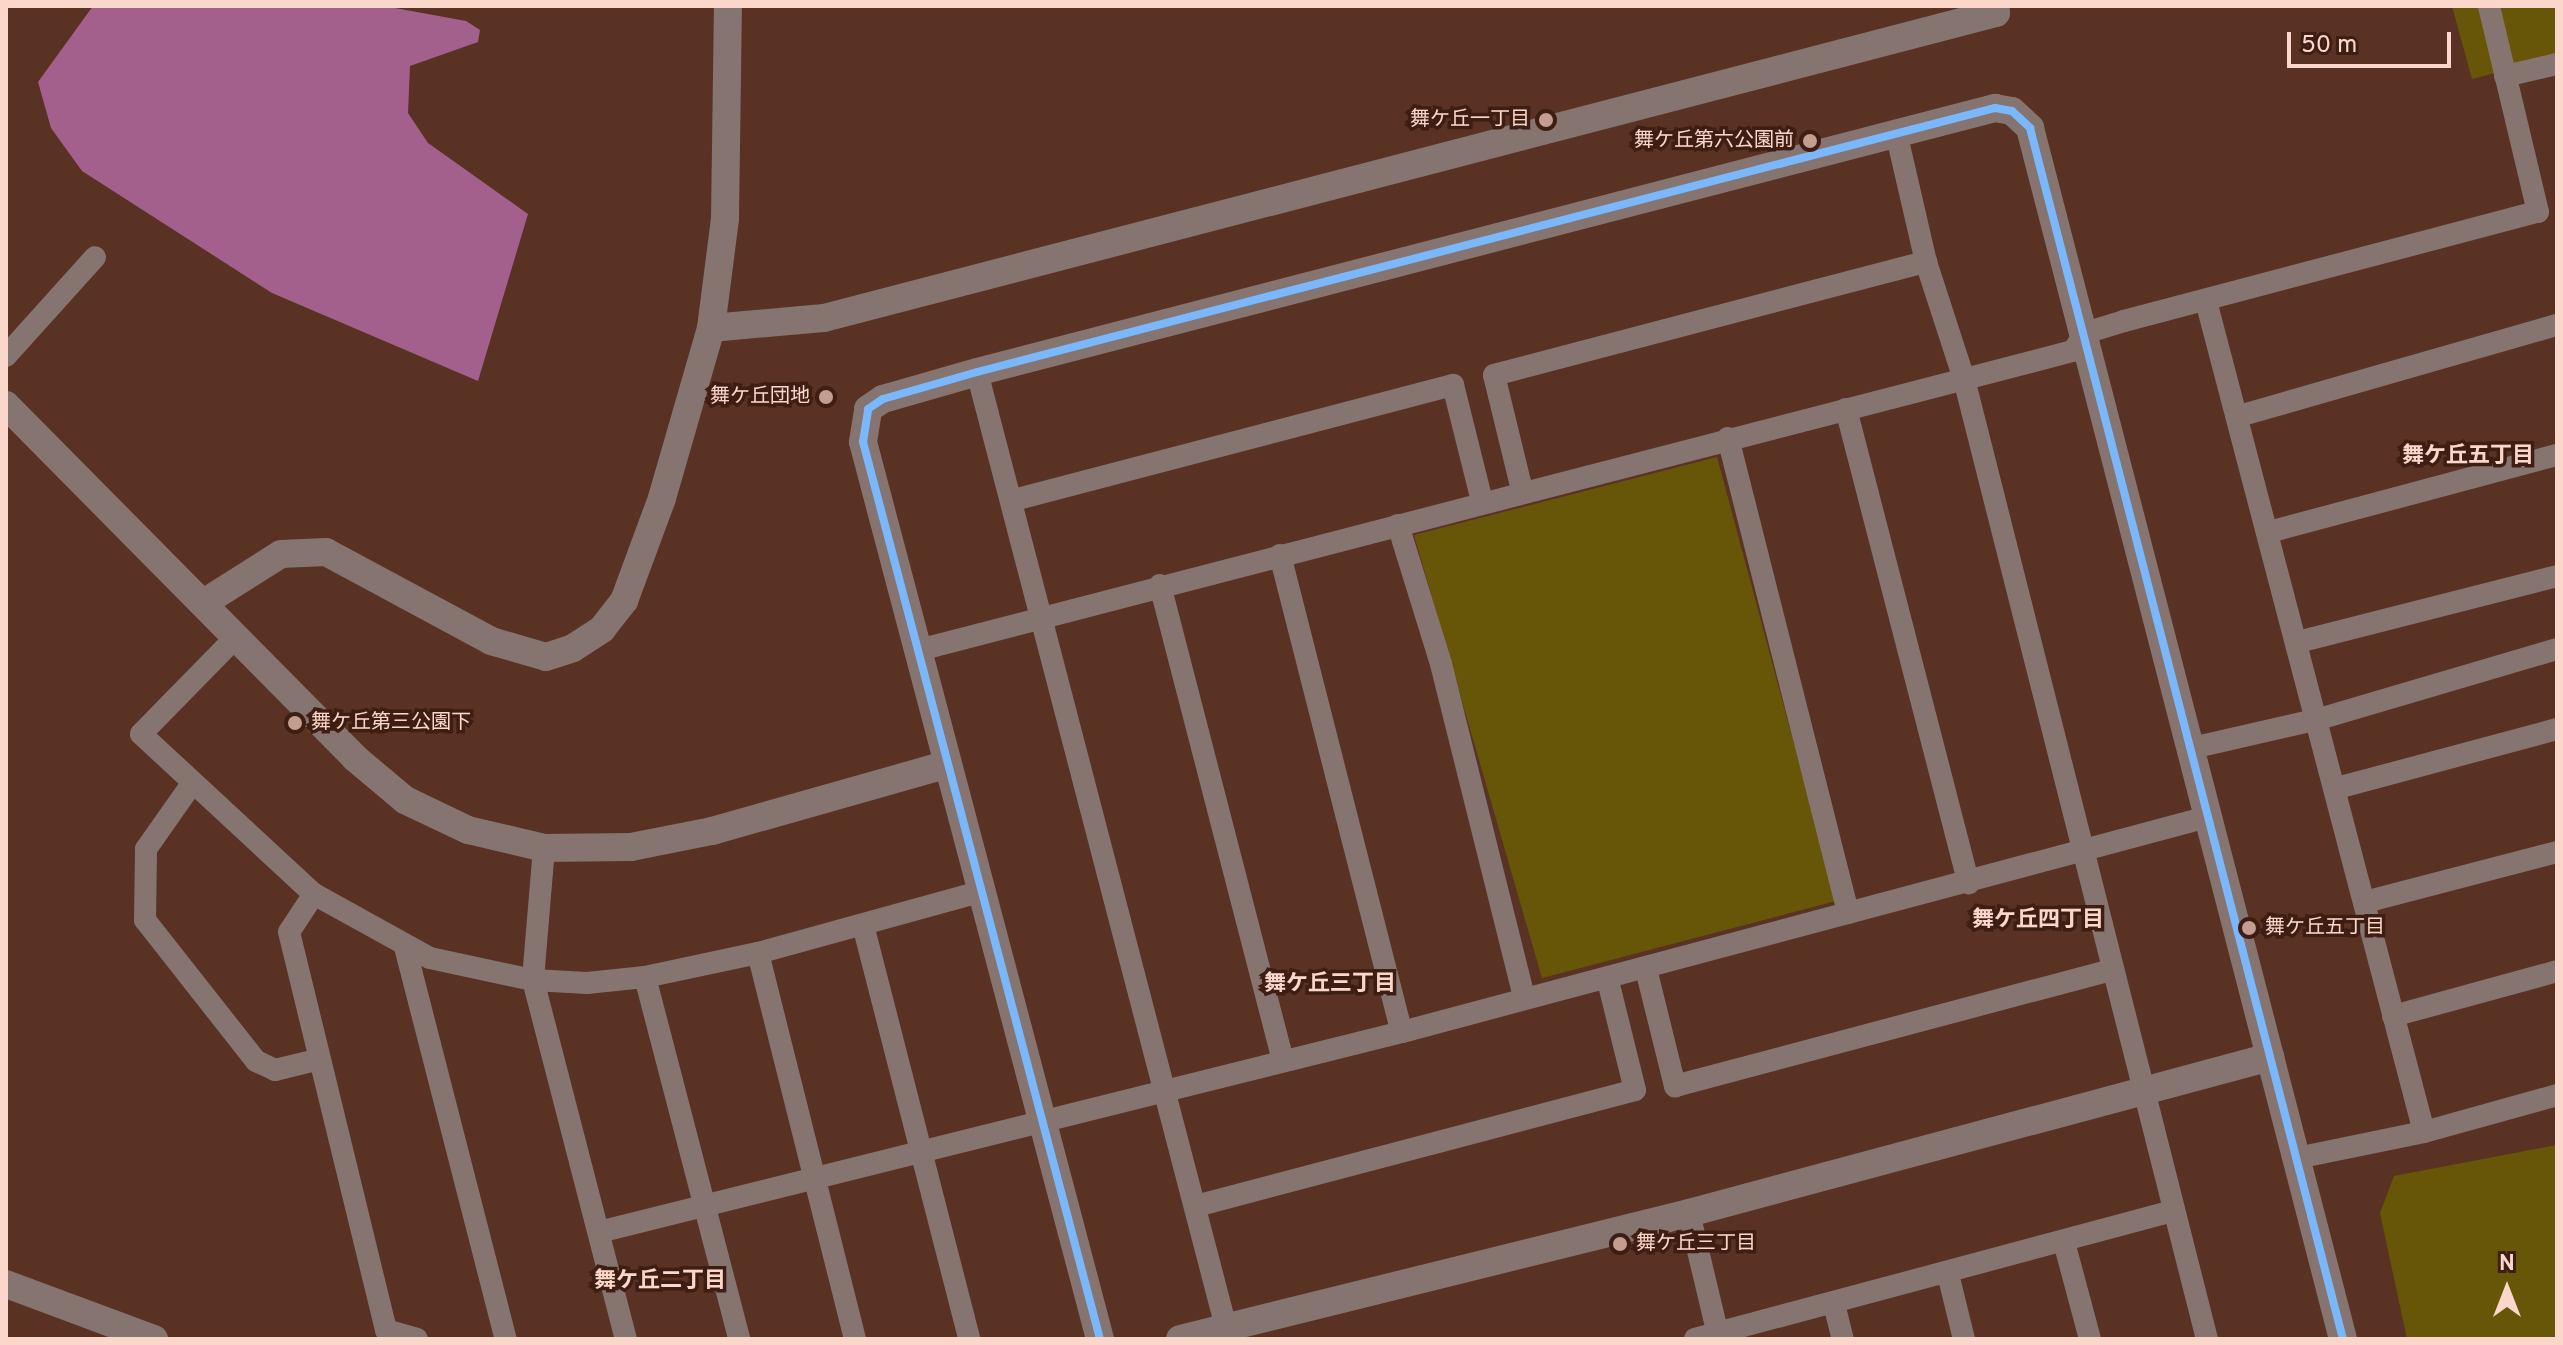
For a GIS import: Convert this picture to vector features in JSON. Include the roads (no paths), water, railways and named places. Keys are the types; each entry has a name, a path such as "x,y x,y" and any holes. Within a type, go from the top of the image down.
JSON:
{"street":[{"path":"205,602 281,554 326,552 491,641 546,657 573,648 602,629 624,601 662,498 711,328 725,218 728,6"},
{"path":"711,328 824,318 1996,13 1995,6"},
{"path":"919,650 1522,490 2073,351 2085,333 2538,212 2489,6"},
{"path":"2505,76 2557,64"},
{"path":"1100,1339 946,765 862,425 868,409 883,399 977,372 1995,108 2012,111 2030,128 2343,1339"},
{"path":"1896,132 1926,262 1964,379 2207,1339"},
{"path":"6,356 95,257"},
{"path":"1522,490 1494,375 1926,262"},
{"path":"2206,301 2319,719 2424,1132"},
{"path":"2239,416 2557,325"},
{"path":"977,372 1014,500 1041,616 1228,1333"},
{"path":"1014,500 1453,385 1482,501"},
{"path":"6,405 205,602 235,638 355,758 405,800 468,830 544,848 631,847 712,831 946,765"},
{"path":"1846,409 1969,883"},
{"path":"1728,438 1848,913"},
{"path":"2269,532 2557,455"},
{"path":"1398,525 1441,664 1524,996"},
{"path":"1280,555 1402,1032"},
{"path":"2298,642 2557,576"},
{"path":"1160,585 1283,1059"},
{"path":"235,638 141,734 191,785 314,894 405,947 478,971 533,980 587,983 645,977 758,953 980,892"},
{"path":"2192,748 2319,719 2557,649"},
{"path":"2337,788 2557,729"},
{"path":"191,785 146,849 145,920 256,1061 275,1070 320,1059"},
{"path":"599,1232 1041,1123 1283,1059 1402,1032 1524,996 1646,969 1848,913 2083,854 2207,817"},
{"path":"544,848 533,980 626,1339"},
{"path":"2365,902 2557,852"},
{"path":"314,894 289,932 386,1330 417,1339"},
{"path":"863,925 969,1339"},
{"path":"405,947 506,1339"},
{"path":"758,953 855,1339"},
{"path":"1646,969 1675,1086 2112,970"},
{"path":"2393,1016 2557,971"},
{"path":"645,977 739,1339"},
{"path":"1196,1206 1635,1090 1607,977"},
{"path":"1180,1339 1228,1333 2145,1093 2270,1057"},
{"path":"2297,1158 2424,1132 2557,1095"},
{"path":"1695,1339 1718,1336 2173,1211"},
{"path":"1689,1213 1718,1336"},
{"path":"2064,1242 2090,1339"},
{"path":"1948,1274 1964,1339"},
{"path":"6,1284 154,1339"},
{"path":"1834,1304 1843,1339"}],"place":[{"name":"舞ケ丘一丁目","path":"1546,120"},
{"name":"舞ケ丘第六公園前","path":"1810,141"},
{"name":"舞ケ丘団地","path":"826,397"},
{"name":"舞ケ丘第三公園下","path":"295,723"},
{"name":"舞ケ丘五丁目","path":"2249,928"},
{"name":"舞ケ丘三丁目","path":"1620,1244"}],"district":[{"name":"舞ケ丘五丁目","path":"2468,457"},
{"name":"舞ケ丘四丁目","path":"2038,921"},
{"name":"舞ケ丘三丁目","path":"1330,985"},
{"name":"舞ケ丘二丁目","path":"660,1282"}]}
